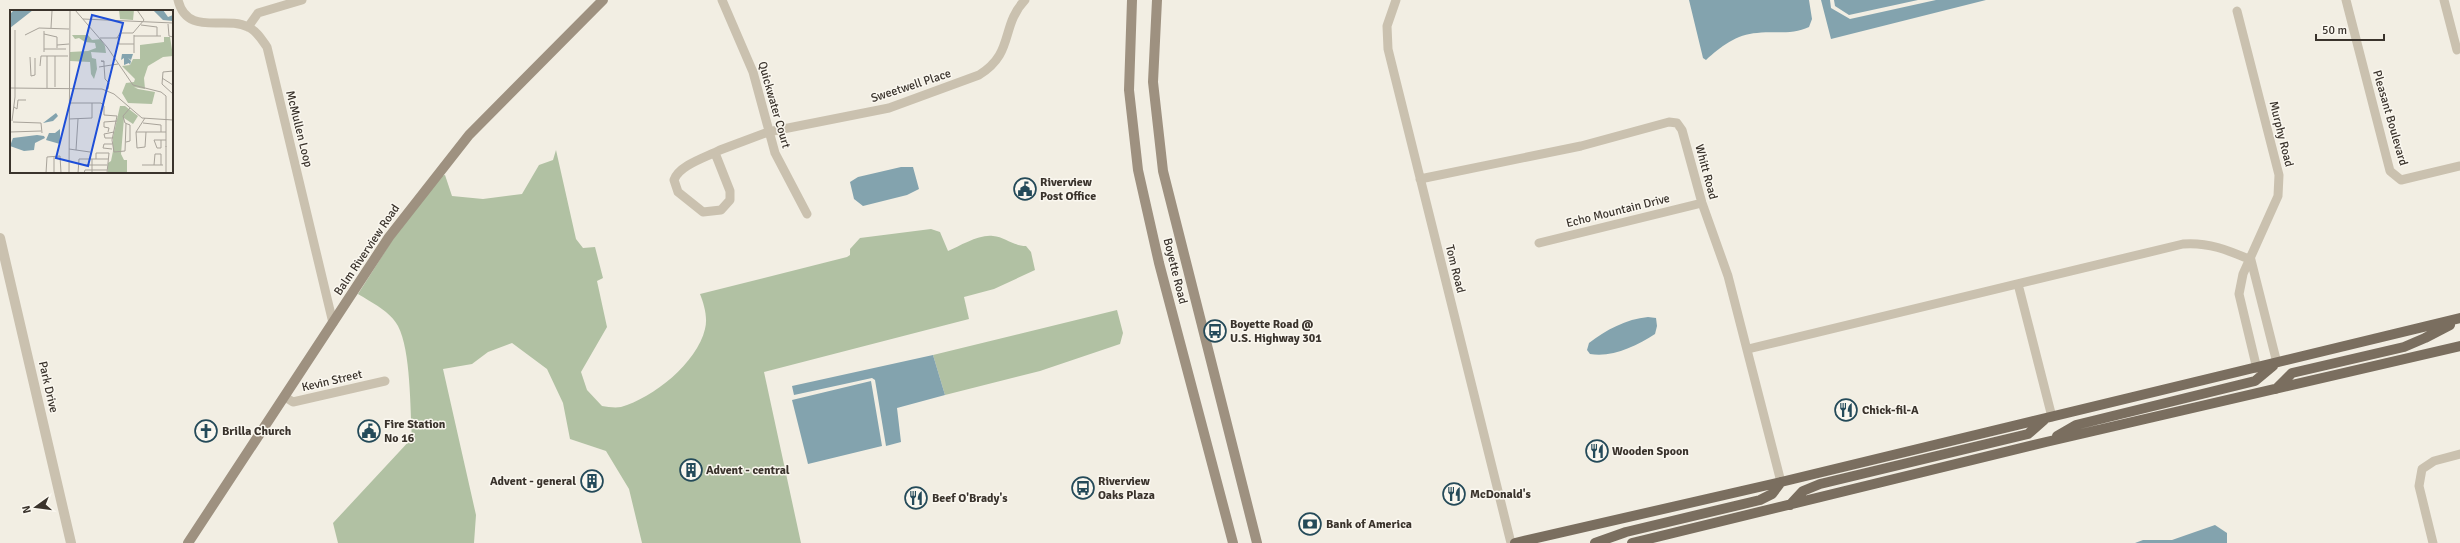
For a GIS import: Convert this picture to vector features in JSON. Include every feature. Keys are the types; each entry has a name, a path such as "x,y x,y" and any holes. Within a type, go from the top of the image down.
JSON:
{"main road":[{"name":"Balm Riverview Road","path":"188,543 389,237 447,160 493,110 603,0"},
{"name":"Boyette Road","path":"1132,0 1129,90 1138,170 1163,278 1233,543"},
{"name":"Boyette Road","path":"1157,0 1153,82 1163,171 1257,543"},
{"path":"1515,543 1782,482 2257,369 2460,318"},
{"path":"2276,389 2292,374 2404,347 2425,338 2460,318"},
{"path":"1632,543 2046,442 2460,346"},
{"path":"2046,442 2076,425 2255,381 2277,363"},
{"path":"1790,505 1803,491 1820,484 2028,434 2049,418"},
{"path":"1595,543 1626,532 1760,500 1772,494 1782,482"}],"street":[{"path":"178,0 179,6 189,17 200,23 248,26 258,13 302,0"},
{"name":"Quickwater Court","path":"722,0 753,72 768,132 780,166 807,214"},
{"name":"Sweetwell Place","path":"715,153 730,191 730,200 721,210 703,212 678,192 674,180 683,170 715,153 768,132 889,108 979,75 991,68 1000,58 1005,47 1013,17 1025,0"},
{"name":"Tom Road","path":"1396,0 1388,21 1387,43 1511,543"},
{"name":"Pleasant Boulevard","path":"2346,0 2390,171 2401,180 2460,166"},
{"path":"2444,0 2457,50"},
{"name":"Murphy Road","path":"2237,11 2279,175 2278,196 2251,260 2243,274 2239,294 2257,369"},
{"name":"McMullen Loop","path":"248,26 259,35 267,48 333,323"},
{"name":"Whitt Road","path":"1420,179 1581,146 1672,122 1676,123 1682,130 1702,203 1728,276 1782,482"},
{"name":"Echo Mountain Drive","path":"1539,242 1702,203"},
{"name":"Park Drive","path":"0,238 71,543"},
{"path":"1748,349 2183,244 2198,243 2213,245 2251,260 2277,363"},
{"path":"2018,284 2049,418"},
{"name":"Kevin Street","path":"285,397 294,402 385,381"},
{"path":"2433,543 2419,486 2422,469 2434,460 2460,454"}],"green space":[{"path":"556,150 576,239 583,248 595,247 603,278 597,281 607,327 581,372 587,390 602,406 621,407 646,396 660,387 683,366 693,354 700,342 706,325 706,316 700,294 847,257 850,255 850,249 860,238 931,229 940,232 948,251 982,237 993,236 1017,245 1026,246 1031,252 1035,270 994,289 964,297 969,319 764,372 801,543 642,543 629,489 606,451 570,439 563,403 547,369 512,343 488,352 472,364 443,369 476,515 474,543 338,543 333,523 412,438 408,365 398,326 391,316 358,294 393,239 441,176 445,175 452,196 483,199 522,194 539,165 553,160"},
{"path":"1117,310 1123,333 1120,344 1040,371 945,395 933,355"}],"water":[{"path":"1689,0 1809,0 1812,19 1809,27 1797,31 1763,32 1743,36 1729,42 1706,60 1703,58"},
{"path":"1821,0 1830,0 1831,8 1850,19 1936,0 1986,0 1831,39"},
{"path":"1834,0 1918,0 1849,15 1835,6"},
{"path":"901,167 913,167 919,189 907,195 863,206 854,199 850,182 858,177"},
{"path":"1648,317 1656,318 1657,326 1655,334 1640,343 1615,353 1598,355 1590,354 1587,350 1589,343 1609,330 1632,320"},
{"path":"933,355 945,395 897,408 901,442 886,446 875,380 872,378 794,395 792,386"},
{"path":"871,381 882,446 808,464 792,400"},
{"path":"2215,525 2227,533 2227,543 2135,543 2143,540 2172,540"}],"place":[{"name":"Riverview Post Office","path":"1025,189"},
{"name":"Boyette Road @ U.S. Highway 301","path":"1215,331"},
{"name":"Chick-fil-A","path":"1846,410"},
{"name":"Brilla Church","path":"206,431"},
{"name":"Fire Station No 16","path":"369,431"},
{"name":"Wooden Spoon","path":"1597,451"},
{"name":"Advent - central","path":"691,470"},
{"name":"Advent - general","path":"592,481"},
{"name":"Riverview Oaks Plaza","path":"1083,488"},
{"name":"McDonald's","path":"1454,494"},
{"name":"Beef O'Brady's","path":"916,498"},
{"name":"Bank of America","path":"1310,524"}]}
